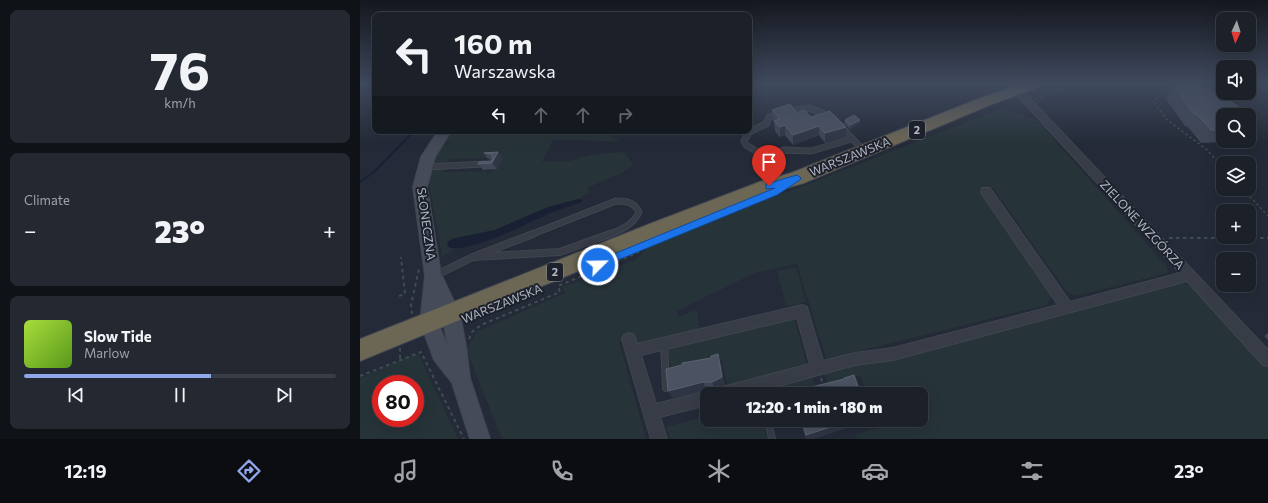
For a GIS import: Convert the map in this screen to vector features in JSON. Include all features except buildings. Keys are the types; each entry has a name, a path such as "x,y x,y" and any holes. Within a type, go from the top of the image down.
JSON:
{"highway":[{"name":"WARSZAWSKA","path":"360,363 438,335 774,192 797,178 864,152 1001,103"},
{"name":"WARSZAWSKA","path":"360,350 438,335"}],"street":[{"name":"ZIELONE WZGÓRZA","path":"1029,103 1268,360"},
{"name":"SŁONECZNA","path":"438,335 433,276 420,187 423,167 431,150 443,134"},
{"path":"986,191 1066,307"},
{"name":"SŁONECZNA","path":"433,276 438,335"},
{"path":"767,387 818,368 855,359 893,354 1066,307 1189,276"},
{"path":"659,439 631,345 664,343 802,310 818,368"},
{"path":"438,335 460,378 480,439"},
{"path":"651,412 700,400"}],"lane":[{"path":"752,131 766,124 769,117 809,106 821,111 835,122 864,152"},
{"path":"748,134 744,141 746,145 764,156 769,156 784,150 811,151 852,139"},
{"path":"423,167 494,164"},
{"path":"433,276 473,257 616,201 632,203 637,206 639,212 634,222 626,228 560,252 473,257"},
{"path":"664,343 666,388"},
{"path":"769,427 772,439"}],"path":[{"path":"1155,103 1166,119 1206,149 1216,160"},
{"path":"1249,196 1268,216"},
{"path":"1153,238 1268,238"},
{"path":"438,335 468,342 472,332 481,325 560,292 558,286 643,250"},
{"path":"399,296 405,294 401,257"},
{"path":"420,262 412,304 438,335 464,439"},
{"path":"360,376 414,353 420,352 438,335"}],"shaded area":[{"path":"1003,108 1037,120 1167,267 1167,273 1076,296 1067,292 993,188 980,191 1051,297 1047,305 826,359 797,264 755,273 677,311 679,317 697,309 700,329 647,343 637,343 634,336 619,341 646,439 502,439 466,349 478,331 565,293 562,287 635,260 646,249 664,240"},
{"path":"450,134 609,134 620,141 553,140 542,162 570,161 589,155 624,152 634,165 620,174 587,188 589,193 579,199 548,207 495,230 451,239 449,248 455,248 442,257 429,183 430,172 433,169 444,168 443,172 488,171 486,176 492,170 497,160 494,158 450,159 446,163 431,164 438,149"},
{"path":"796,267 806,302 786,306 777,271"},
{"path":"1180,282 1194,287 1268,365 1268,439 857,439 855,434 878,427 928,427 928,387 864,387 860,375 828,384 824,373 866,363 890,361"},
{"path":"794,317 807,365 728,387 721,358 672,367 668,359 668,349 673,346"},
{"path":"415,354 419,355 458,439 360,439 360,378"},
{"path":"812,376 815,387 773,387"},
{"path":"700,418 700,427 764,427 767,439 670,439 666,427"}],"water":[{"path":"579,199 583,200 580,203 554,212 482,243 467,247 455,248 447,246 451,239 495,230 548,207"}],"waterway":[{"path":"360,182 375,171 411,134"}],"route":[{"path":"598,265 774,192 797,178 769,186"}]}
